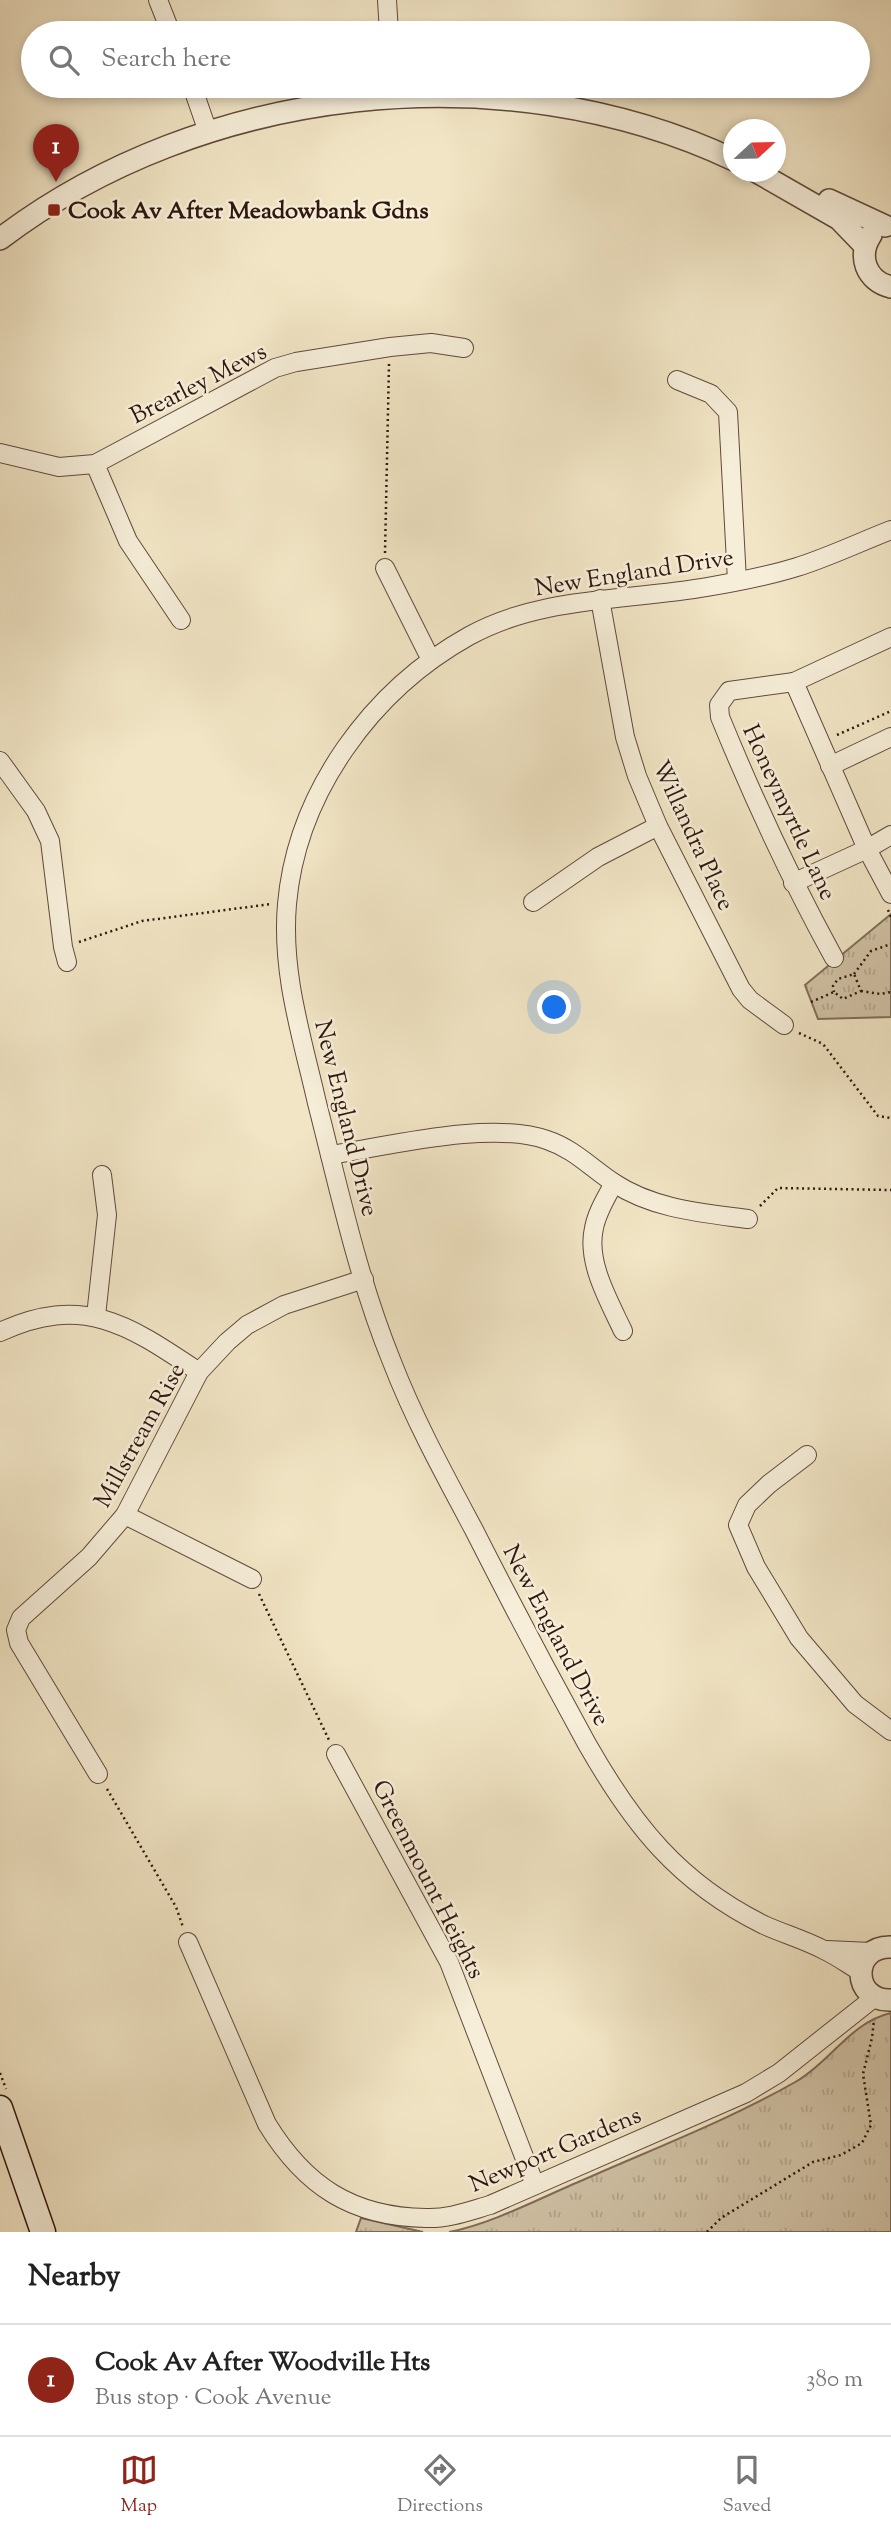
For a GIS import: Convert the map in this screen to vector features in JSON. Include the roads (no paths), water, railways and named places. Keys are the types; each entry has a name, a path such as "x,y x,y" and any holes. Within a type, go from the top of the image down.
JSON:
{"main road":[{"path":"0,2108 43,2232"},
{"path":"0,2152 27,2232"}],"street":[{"path":"158,0 166,21"},
{"path":"387,0 388,21"},
{"path":"196,98 207,127"},
{"path":"0,226 41,198 111,159 299,98"},
{"path":"491,98 565,108 664,132 723,156"},
{"path":"572,98 635,113 723,144"},
{"path":"0,239 38,212 91,181 207,127"},
{"path":"786,175 839,206 888,225"},
{"path":"774,182 839,219 865,246"},
{"path":"888,225 873,233 865,246 864,259 871,276 881,284 891,287"},
{"name":"Brearley Mews","path":"0,453 59,467 95,464 275,368 390,346 431,342 464,348"},
{"path":"677,380 710,394 727,412 737,581"},
{"path":"95,464 128,541 181,620"},
{"name":"New England Drive","path":"875,1977 729,1905 691,1877 646,1835 615,1794 538,1654 424,1434 391,1360 364,1279 330,1155 285,955 287,902 296,854 310,812 354,734 394,692 431,660 471,635 509,619 600,598 702,588 737,581 799,566 891,530"},
{"path":"385,568 431,660"},
{"name":"Willandra Place","path":"600,598 625,737 658,826 741,989 750,1000 784,1025"},
{"name":"Honeymyrtle Lane","path":"834,958 793,883 754,802 719,712 721,699 729,691 794,682 891,637"},
{"path":"794,682 867,849 891,894"},
{"path":"830,766 891,737"},
{"path":"0,761 36,811 50,841 65,955"},
{"path":"533,902 598,857 658,826"},
{"path":"793,883 891,835"},
{"path":"330,1155 467,1134 530,1135 574,1152 614,1184 666,1205 748,1219"},
{"path":"96,1316 107,1215 102,1175"},
{"path":"614,1184 597,1217 592,1241 593,1256 623,1331"},
{"name":"Millstream Rise","path":"99,1774 19,1643 16,1630 21,1618 89,1557 125,1515 199,1372 227,1342 247,1325 284,1305 364,1279"},
{"path":"0,1332 29,1321 55,1316 96,1316 139,1332 199,1372"},
{"path":"807,1455 747,1505 738,1525 756,1567 799,1638 855,1703 891,1731"},
{"path":"125,1515 252,1579"},
{"name":"Greenmount Heights","path":"336,1754 449,1962 535,2185"},
{"name":"Newport Gardens","path":"188,1942 267,2124 293,2162 322,2189 346,2202 368,2209 427,2218 456,2215 490,2206 746,2093 779,2073 875,1977"}],"place":[{"name":"Cook Av After Woodville Hts","path":"56,182"},
{"name":"Cook Av After Meadowbank Gdns","path":"54,210"}]}
